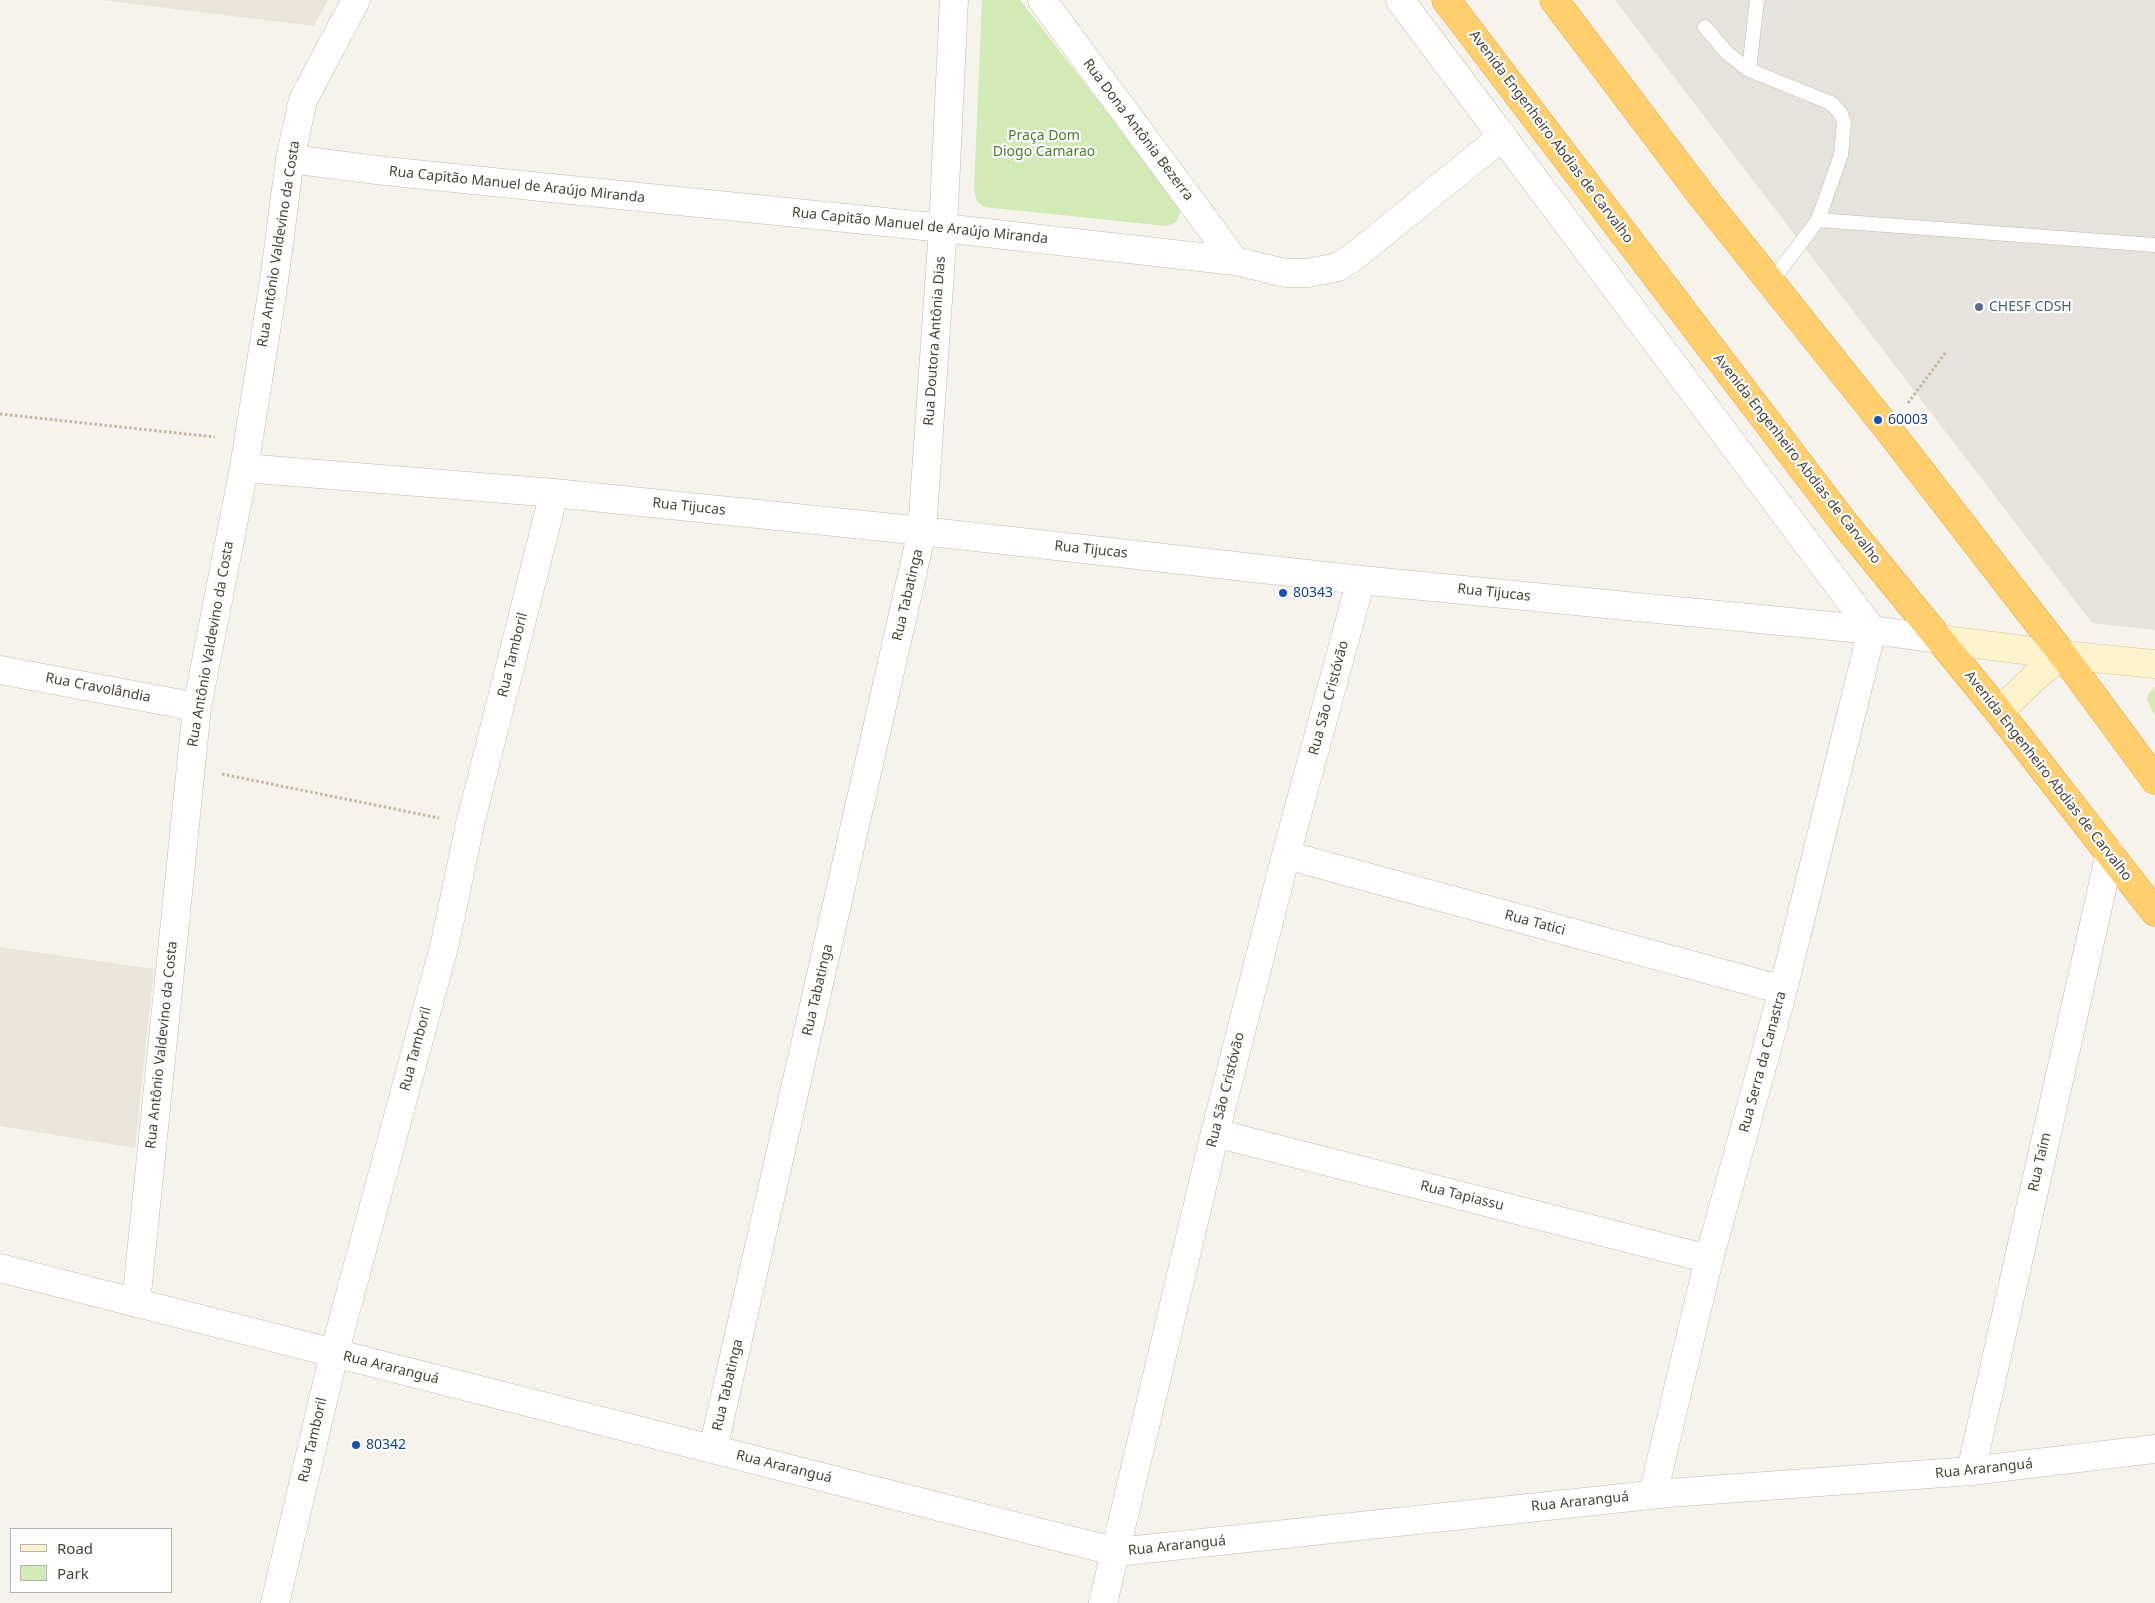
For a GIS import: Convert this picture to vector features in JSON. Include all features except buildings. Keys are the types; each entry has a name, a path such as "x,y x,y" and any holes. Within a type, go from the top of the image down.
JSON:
{"highway":[{"name":"Avenida Engenheiro Abdias de Carvalho","path":"1446,0 1845,524 1999,712 2155,912"},
{"path":"1554,0 1702,196 1888,429 2062,655 2155,780"}],"street":[{"name":"Rua Antônio Valdevino da Costa","path":"136,1304 189,768 197,707 244,468 274,281 290,159 303,100 356,0"},
{"name":"Rua Doutora Antônia Dias","path":"922,531 943,228 954,0"},
{"name":"Rua Dona Antônia Bezerra","path":"1042,0 1235,261"},
{"path":"1400,0 1504,136 1872,630"},
{"name":"Rua Capitão Manuel de Araújo Miranda","path":"290,159 384,171 943,228 1235,261 1286,273 1308,273 1338,267 1351,259 1504,136"},
{"name":"Rua Tijucas","path":"244,468 554,493 922,531 1361,580 1872,630 1938,639"},
{"name":"Rua Tamboril","path":"275,1603 334,1354 444,943 470,824 554,493"},
{"name":"Rua Tabatinga","path":"713,1448 922,531"},
{"name":"Rua São Cristóvão","path":"1103,1603 1117,1552 1215,1133 1286,855 1361,580"},
{"name":"Rua Serra da Canastra","path":"1653,1494 1709,1259 1783,990 1872,630"},
{"path":"1938,639 2062,655 2155,664"},
{"path":"1999,712 2036,676 2062,655"},
{"name":"Rua Cravolândia","path":"0,670 197,707"},
{"name":"Rua Taím","path":"1970,1471 2110,853"},
{"name":"Rua Tatici","path":"1286,855 1783,990"},
{"name":"Rua Tapiassu","path":"1215,1133 1709,1259"},
{"name":"Rua Araranguá","path":"0,1268 1117,1552 1653,1494 1970,1471 2155,1449"}],"lane":[{"path":"1749,70 1758,0"},
{"path":"1705,27 1727,53 1749,70 1830,103 1841,114 1844,123 1841,155 1818,220 1771,282"},
{"path":"1818,220 2155,245"}],"path":[{"path":"1888,429 1946,352"},
{"path":"0,414 248,440"},
{"path":"189,768 470,824"}],"shaded area":[{"path":"102,0 328,0 314,26"},
{"path":"1615,0 2155,0 2155,630 2092,623"},
{"path":"0,947 154,969 135,1148 0,1126"}],"green space":[{"name":"Praça Dom Diogo Camarao","path":"982,0 1020,0 1177,202 1180,214 1175,223 1166,226 984,207 977,201 974,191"},
{"path":"2155,687 2155,716 2147,700 2149,693"}],"place":[{"name":"CHESF CDSH","path":"1979,307"},
{"name":"60003","path":"1878,420"},
{"name":"80343","path":"1283,593"},
{"name":"80342","path":"356,1445"}]}
